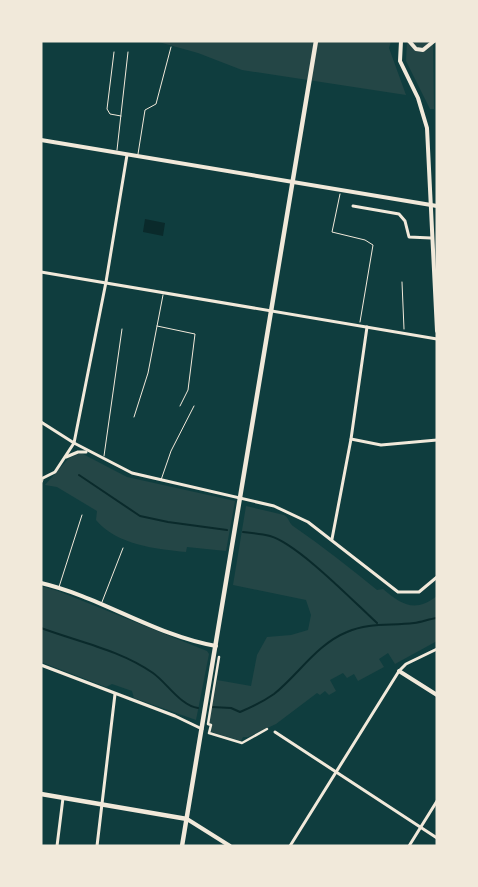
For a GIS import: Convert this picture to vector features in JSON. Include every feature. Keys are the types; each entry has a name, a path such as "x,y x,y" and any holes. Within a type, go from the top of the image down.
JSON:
{"main road":[{"path":"182,846 316,41"},
{"path":"41,794 187,819"}],"street":[{"path":"401,41 400,61 418,98 427,128 429,205 437,331"},
{"path":"409,41 420,50 427,49 434,41"},
{"path":"41,140 437,206"},
{"path":"42,479 55,472 75,444 106,282 127,155"},
{"path":"353,206 398,214 405,221 409,237 431,238"},
{"path":"41,272 271,309 437,339"},
{"path":"332,539 367,327"},
{"path":"41,422 75,444 124,471 291,512 332,539 398,592 419,592 437,577"},
{"path":"350,439 381,445 437,440"},
{"path":"65,457 78,452 92,453"},
{"path":"41,583 59,588 160,630 216,646"},
{"path":"290,846 399,671 406,664 437,649"},
{"path":"219,657 208,724 211,725 210,732 242,743 267,729"},
{"path":"41,665 202,729"},
{"path":"399,671 437,695"},
{"path":"97,846 115,694"},
{"path":"274,732 437,838"},
{"path":"58,846 64,798"},
{"path":"409,846 437,801"},
{"path":"187,819 230,846"}],"lane":[{"path":"137,157 145,110 156,104 171,47"},
{"path":"114,52 107,109 110,114 121,116"},
{"path":"117,153 128,52"},
{"path":"134,417 148,374 163,292"},
{"path":"156,326 195,334 188,390 180,406"},
{"path":"103,459 122,329"},
{"path":"161,480 171,452 194,406"},
{"path":"41,484 42,479"},
{"path":"59,588 82,516"},
{"path":"101,605 123,548"}],"path":[{"path":"341,191 332,232 370,242 374,248 359,326"},
{"path":"402,282 404,334"}],"shaded area":[{"path":"155,41 391,41 389,48 406,95 242,70 198,53"},
{"path":"407,41 433,41 434,109 430,109 406,61"},
{"path":"145,219 165,223 163,236 143,232"},
{"path":"81,453 127,477 235,501 226,551 187,547 186,552 162,549 138,544 115,535 96,520 97,511 57,487 45,485 69,458"},
{"path":"246,506 284,515 293,526 377,590 383,589 403,603 409,605 422,604 437,596 437,641 395,664 388,653 379,659 384,667 358,681 354,674 347,678 343,673 330,680 336,691 329,695 325,691 320,695 317,693 276,724 248,737 243,737 241,741 211,732 212,724 209,723 217,680 251,686 257,655 267,637 291,635 308,630 311,615 306,600 233,585"},
{"path":"41,586 58,591 207,651 209,654 196,720 134,698 132,691 112,684 106,687 41,662"}],"waterway":[{"path":"79,475 140,516 227,530"},
{"path":"243,532 270,536 282,541 310,561 377,623"},
{"path":"212,707 231,708 240,712 262,701 283,686 326,644 347,632 364,627 414,623 437,618"},
{"path":"41,628 127,658 153,673 180,699 198,708"}]}
